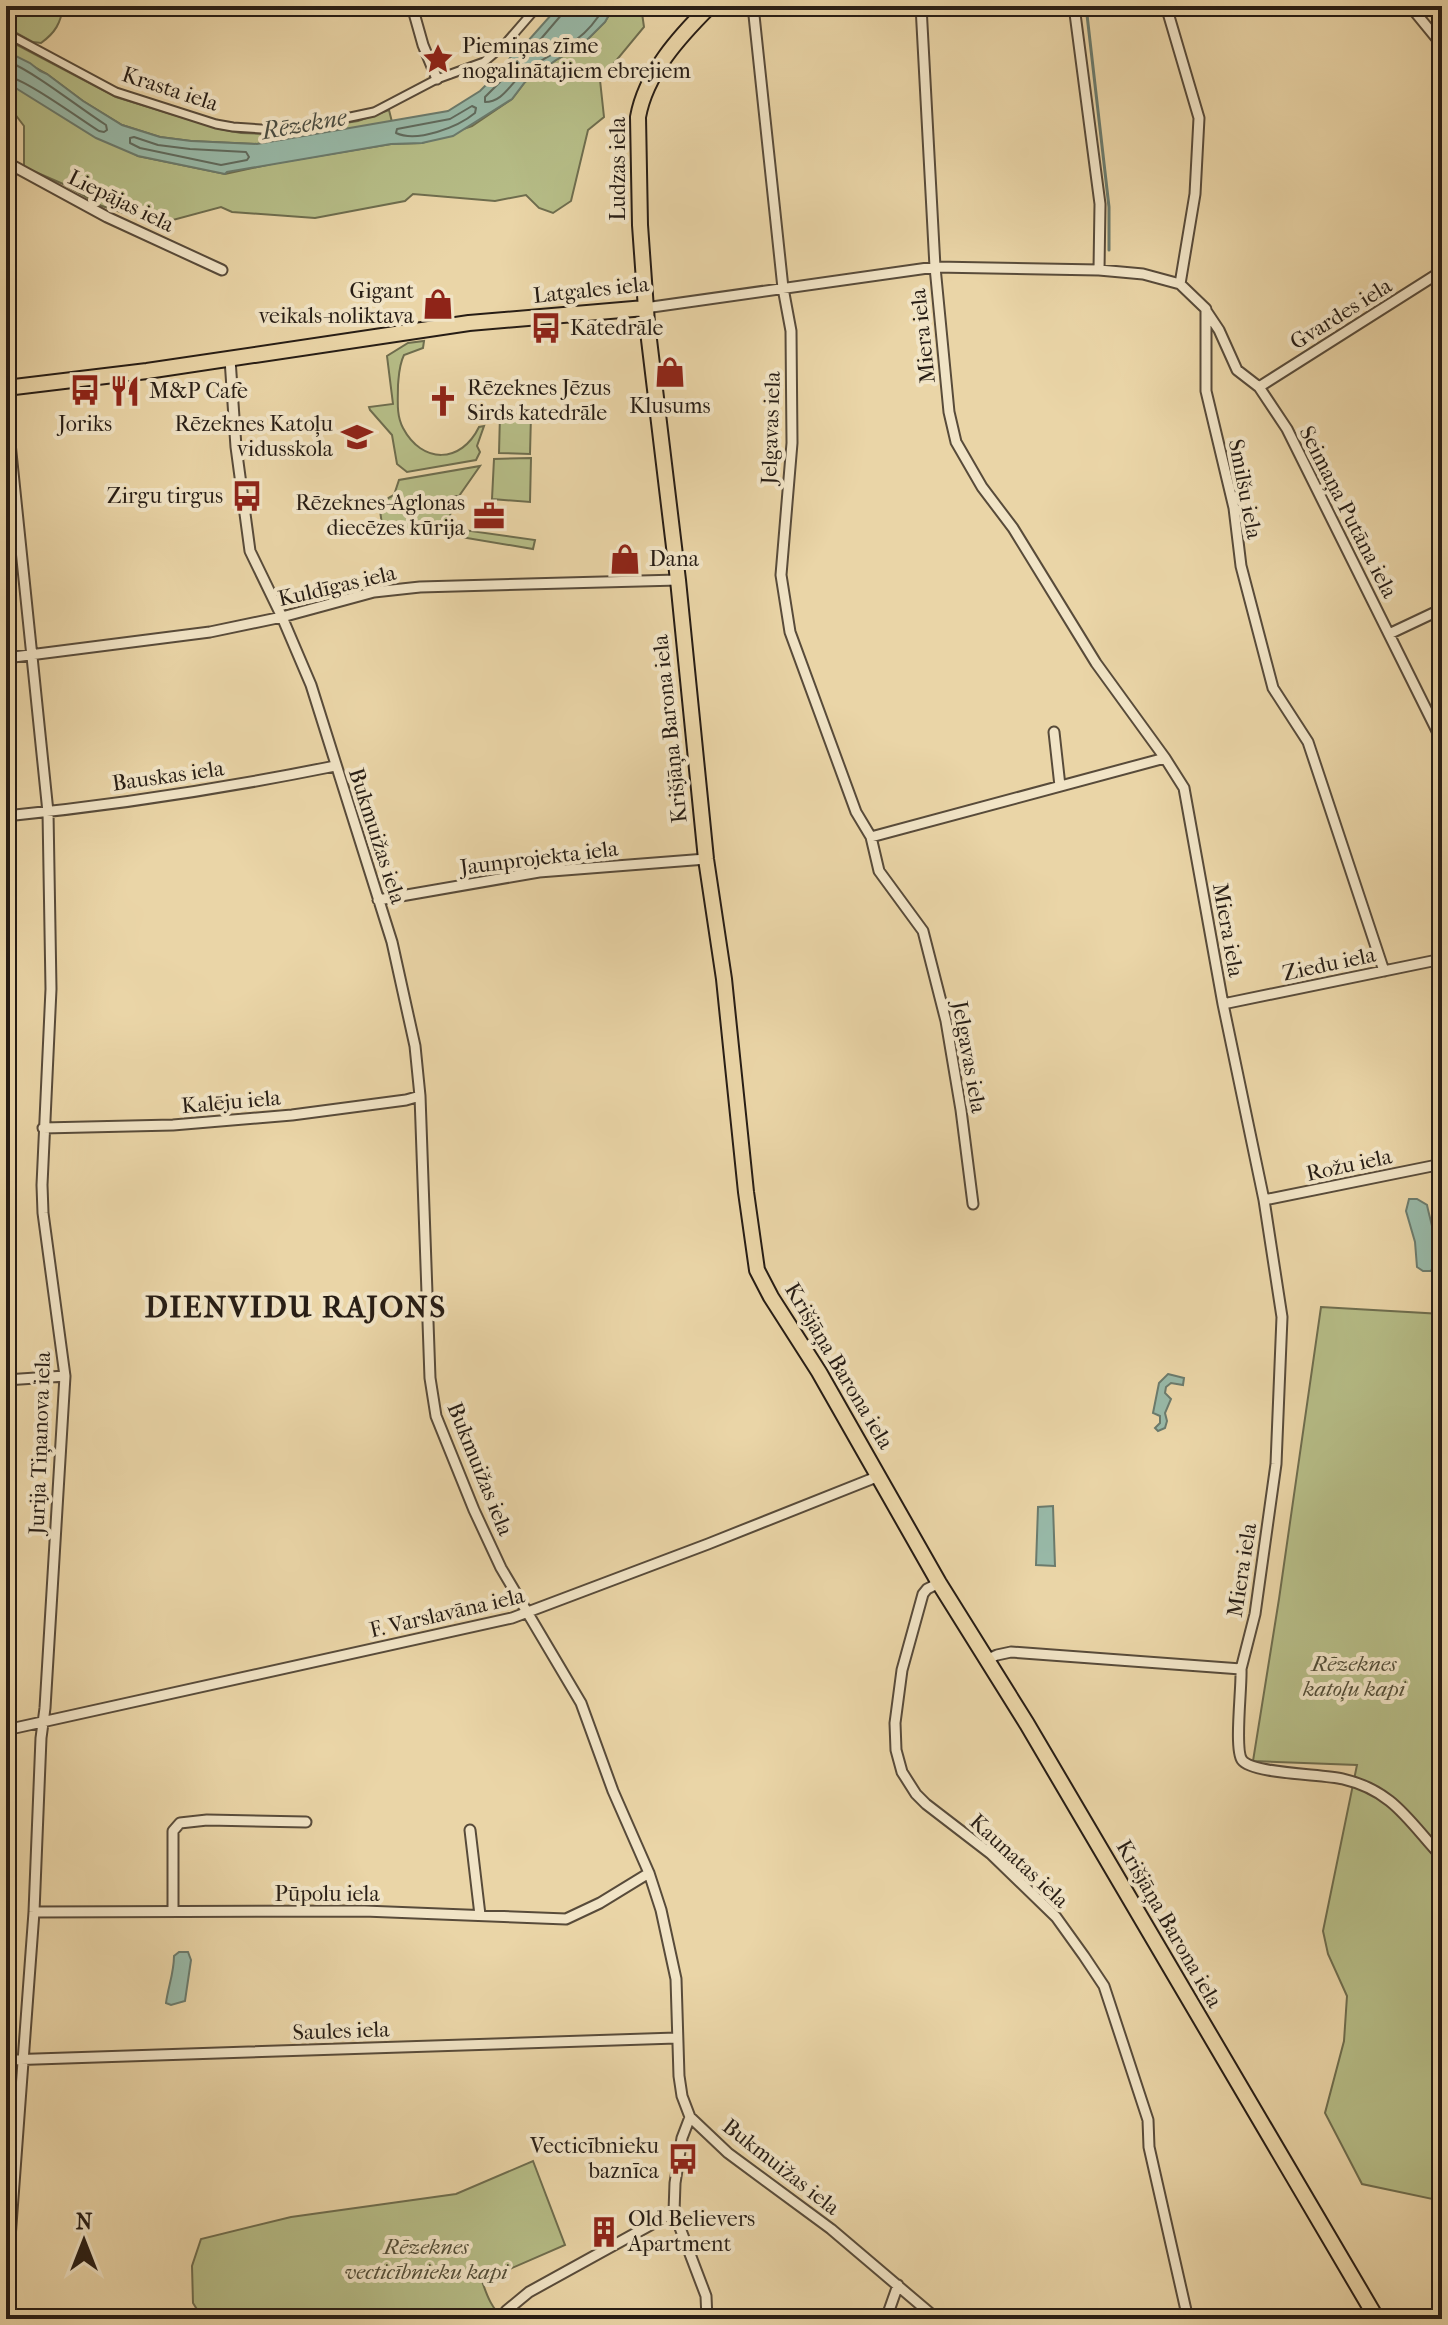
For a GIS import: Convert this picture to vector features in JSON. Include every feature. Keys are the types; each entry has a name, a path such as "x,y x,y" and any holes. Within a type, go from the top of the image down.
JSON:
{"main road":[{"name":"Ludzas iela","path":"645,308 640,210 640,105 664,59 710,6"},
{"name":"Latgales iela","path":"6,388 230,359 469,323 645,308"},
{"name":"Krišjāņa Barona iela","path":"645,308 678,580 706,859 724,979 757,1270 939,1583 988,1659 1377,2319"}],"street":[{"path":"412,6 437,79"},
{"name":"Krasta iela","path":"6,33 116,92 216,124 276,130 374,112 437,79 478,64 495,55 538,6"},
{"name":"Jelgavas iela","path":"753,6 783,288 791,331 792,443 781,575 790,632 856,812 871,837 879,871 923,931 946,1021 973,1204"},
{"name":"Miera iela","path":"921,6 935,267 949,412 956,442 1096,663 1184,788 1223,1004 1264,1200 1282,1317 1276,1464 1255,1614 1241,1669 1238,1752 1246,1765 1260,1769 1343,1779 1367,1787 1408,1815 1442,1857"},
{"path":"1074,6 1100,204 1099,270"},
{"path":"1166,6 1199,118 1195,194 1180,284 1206,309"},
{"path":"1410,6 1442,45"},
{"name":"Liepājas iela","path":"6,162 107,217 222,270"},
{"name":"Latgales iela","path":"645,308 935,267 1099,270 1143,274 1180,284"},
{"name":"Gvardes iela","path":"1259,387 1442,271"},
{"name":"Seimaņa Putāna iela","path":"1206,309 1237,370 1259,387 1287,429 1442,741"},
{"name":"Smilšu iela","path":"1206,309 1206,391 1234,508 1241,566 1273,688 1308,742 1384,971"},
{"name":"Bukmuižas iela","path":"230,359 236,447 250,551 311,685 392,942 415,1046 420,1096 430,1378 436,1416 501,1568 581,1703 613,1791 649,1873 661,1910 676,1979 679,2076 690,2117 728,2153 831,2229 937,2319"},
{"name":"Jurija Tiņanova iela","path":"6,404 48,812 51,989 43,1128 43,1213 65,1376 41,1738 34,1912 6,2293"},
{"name":"Kuldīgas iela","path":"6,658 210,632 282,617 374,592 420,587 678,580"},
{"path":"1389,634 1442,609"},
{"path":"1054,732 1060,786"},
{"path":"871,837 1165,758"},
{"name":"Bauskas iela","path":"6,816 249,783 335,766"},
{"name":"Jaunprojekta iela","path":"378,900 539,872 706,859"},
{"name":"Ziedu iela","path":"1223,1004 1442,959"},
{"name":"Kalēju iela","path":"43,1128 188,1124 292,1115 420,1096"},
{"name":"Rožu iela","path":"1264,1200 1442,1164"},
{"path":"6,1380 65,1376"},
{"name":"F. Varslavāna iela","path":"6,1730 528,1613 879,1476"},
{"name":"Kaunatas iela","path":"939,1583 923,1594 902,1670 894,1731 898,1761 908,1783 926,1804 967,1833 1056,1917 1104,1986 1148,2120 1149,2147 1188,2319"},
{"path":"988,1659 1011,1652 1241,1669"},
{"path":"173,1910 173,1831 180,1823 207,1820 306,1822"},
{"path":"470,1830 480,1915"},
{"name":"Pūpolu iela","path":"34,1912 364,1911 566,1919 600,1903 649,1873"},
{"name":"Saules iela","path":"6,2060 676,2038"},
{"path":"690,2117 682,2138 674,2212 706,2296 707,2319"},
{"path":"506,2311 529,2292 674,2212"},
{"path":"886,2319 898,2285"}],"green space":[{"path":"6,6 63,6 56,27 41,43 33,42 6,27"},
{"path":"614,6 641,6 644,27 600,80 604,117 588,130 571,201 553,213 539,208 526,195 495,201 413,194 405,201 315,218 232,212 221,207 158,224 102,206 24,167 24,126 11,109 6,109 6,82 138,156 225,174 391,144 422,143 472,126 512,99 525,82 582,45 605,22"},
{"path":"6,39 116,97 220,129 274,134 358,121 389,110 392,122 257,144 160,137 122,125 83,101 47,74 6,51"},
{"path":"424,341 423,348 404,355 401,362 398,413 411,440 431,453 452,453 462,448 479,427 484,426 476,460 407,472 397,464 392,435 369,407 393,404 387,356 408,343"},
{"path":"500,414 531,415 530,454 499,453"},
{"path":"531,458 530,502 492,499 494,459"},
{"path":"480,466 459,496 452,496 449,528 535,540 533,549 455,536 383,532 379,503 394,495 399,480"},
{"name":"Rēzeknes katoļu kapi","path":"1321,1307 1442,1314 1442,2193 1437,2200 1362,2184 1325,2113 1344,2041 1347,1996 1328,1954 1323,1931 1357,1765 1253,1761"},
{"name":"Rēzeknes vecticībnieku kapi","path":"533,2161 565,2245 482,2281 490,2302 504,2319 203,2319 193,2303 192,2266 201,2239 291,2217 456,2194"}],"water":[{"path":"559,6 614,6 605,22 582,45 525,82 512,99 453,136 225,174 138,156 96,138 6,82 6,51 30,63 122,125 160,137 257,144 448,111 480,91"},
{"path":"1409,1199 1417,1199 1427,1205 1436,1247 1431,1271 1417,1267 1415,1242 1406,1211"},
{"path":"1168,1374 1184,1378 1183,1385 1171,1383 1166,1387 1165,1393 1171,1399 1165,1413 1167,1421 1165,1428 1158,1431 1155,1428 1160,1423 1160,1416 1153,1413 1159,1383"},
{"path":"1053,1506 1055,1566 1036,1565 1038,1507"},
{"path":"179,1952 188,1952 191,1960 185,2001 171,2005 166,2003 174,1956"}],"waterway":[{"path":"1086,6 1109,207 1109,250"}],"place":[{"name":"Piemiņas zīme nogalinātajiem ebrejiem","path":"438,59"},
{"name":"Gigant veikals-noliktava","path":"438,304"},
{"name":"Katedrāle","path":"546,328"},
{"name":"Klusums","path":"670,372"},
{"name":"Joriks","path":"85,390"},
{"name":"M&P Cafe","path":"125,391"},
{"name":"Rēzeknes Jēzus Sirds katedrāle","path":"443,401"},
{"name":"Rēzeknes Katoļu vidusskola","path":"357,437"},
{"name":"Zirgu tirgus","path":"247,496"},
{"name":"Rēzeknes-Aglonas diecēzes kūrija","path":"489,516"},
{"name":"Dana","path":"625,559"},
{"name":"Vecticībnieku baznīca","path":"683,2159"},
{"name":"Old Believers Apartment","path":"604,2232"}],"district":[{"name":"DIENVIDU RAJONS","path":"296,1307"}],"water label":[{"name":"Rēzekne","path":"304,124"}]}
